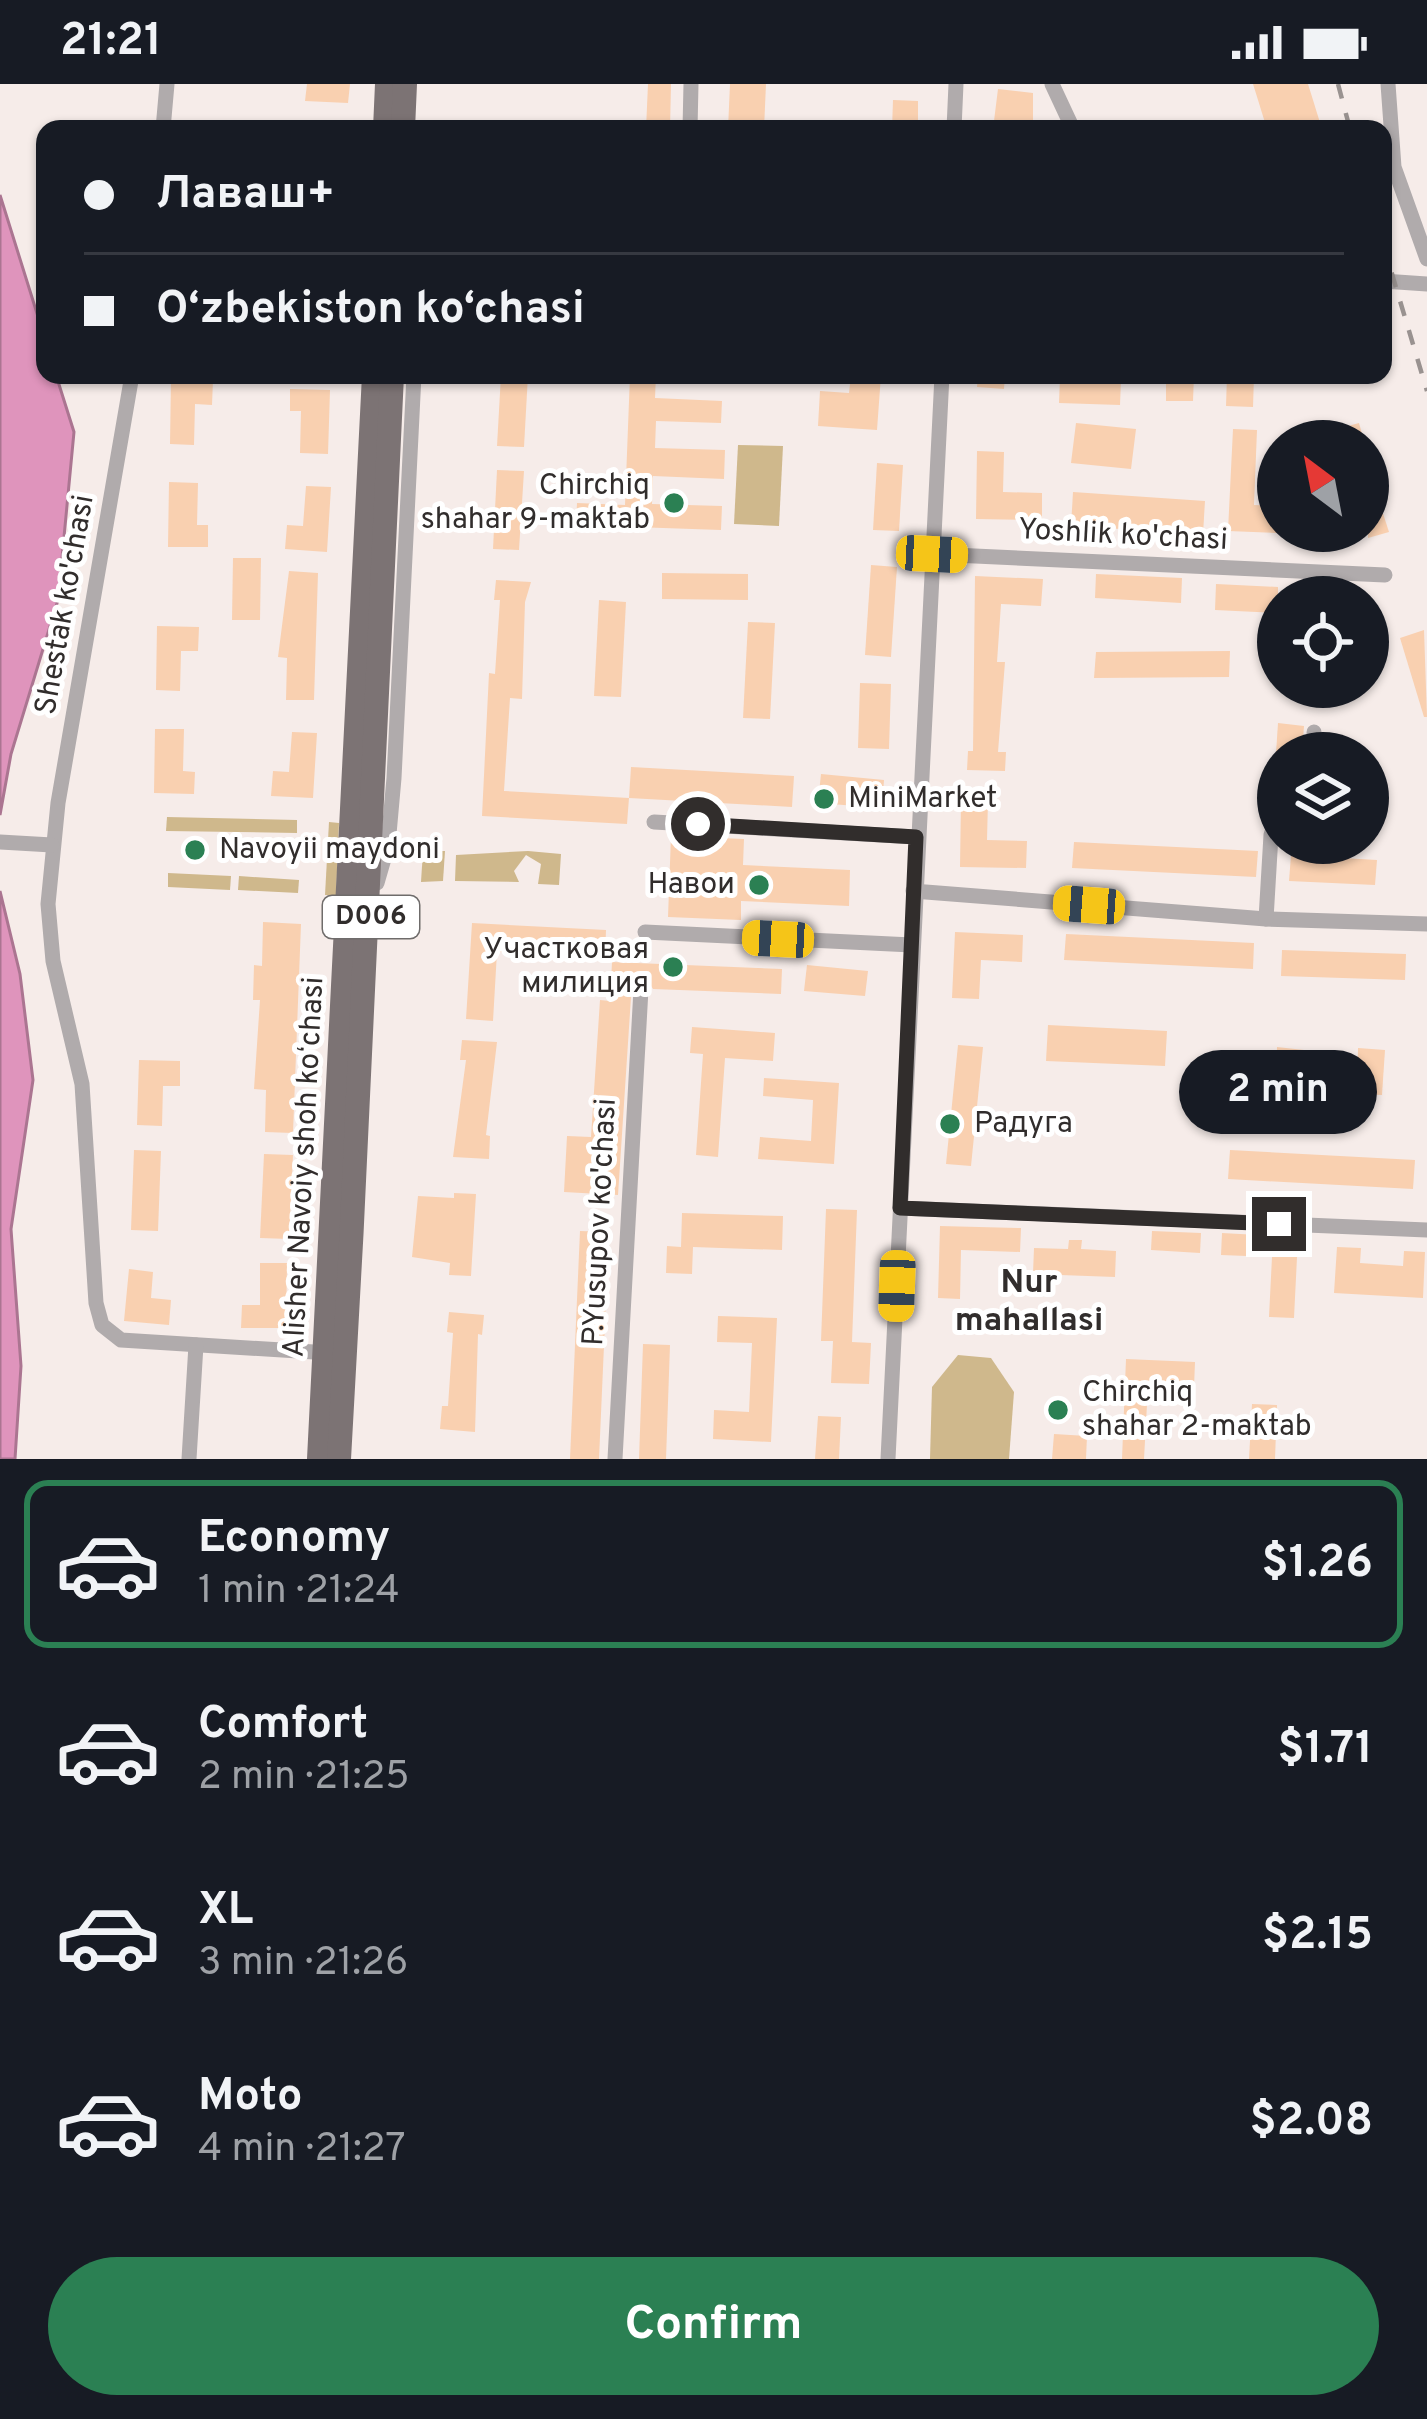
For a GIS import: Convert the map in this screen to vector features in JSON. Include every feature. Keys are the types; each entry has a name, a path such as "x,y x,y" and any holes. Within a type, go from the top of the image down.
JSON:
{"main road":[{"path":"385,120 387,84"},
{"path":"403,120 405,84"},
{"name":"Alisher Navoiy shoh koʻchasi","path":"339,1459 335,1353 374,384"},
{"name":"Alisher Navoiy shoh koʻchasi","path":"319,1459 335,1353 372,898 392,384"}],"street":[{"path":"165,120 167,84"},
{"path":"690,120 692,84"},
{"path":"954,120 956,84"},
{"path":"1052,84 1069,120"},
{"path":"1388,84 1391,120"},
{"path":"1392,139 1394,167 1427,259"},
{"path":"1392,282 1427,284"},
{"name":"Shestak ko'chasi","path":"129,384 52,845 48,904 53,962 82,1084 93,1278 102,1325 121,1340 335,1353"},
{"name":"Alisher Navoiy shoh koʻchasi","path":"372,898 388,845 394,778 414,384"},
{"path":"888,1459 941,384"},
{"name":"Yoshlik ko'chasi","path":"932,554 1384,575"},
{"path":"654,822 916,837"},
{"path":"0,842 52,845"},
{"path":"1266,919 1269,864"},
{"path":"913,891 1266,919 1427,924"},
{"path":"645,932 912,945"},
{"name":"P.Yusupov ko'chasi","path":"615,1459 641,989"},
{"path":"900,1208 1427,1230"},
{"path":"189,1459 196,1346"}],"shaded area":[{"path":"0,195 36,310 36,384 59,384 74,432 58,600 11,754 0,815"},
{"path":"738,445 783,446 779,526 734,524"},
{"path":"167,817 297,820 297,833 166,831"},
{"path":"329,822 339,823 336,896 325,895"},
{"path":"423,851 445,851 443,881 421,882"},
{"path":"561,854 559,885 538,884 541,864 526,855 514,871 519,882 455,881 456,855"},
{"path":"168,873 231,876 230,890 168,887"},
{"path":"239,876 299,880 298,893 238,890"},
{"path":"0,891 20,974 33,1080 11,1229 21,1366 15,1459 0,1459"},
{"path":"958,1355 991,1358 1014,1392 1009,1459 930,1459 932,1387"}],"building":[{"path":"307,84 350,84 348,103 305,101"},
{"path":"648,84 671,84 670,120 646,120"},
{"path":"730,84 766,84 764,120 728,120"},
{"path":"1253,84 1308,84 1319,120 1264,120"},
{"path":"998,89 1033,93 1033,120 994,120"},
{"path":"893,100 918,101 918,120 892,120"},
{"path":"171,384 213,384 212,405 195,404 194,445 170,444"},
{"path":"500,384 528,384 524,447 497,446"},
{"path":"630,384 656,384 655,398 722,401 721,423 656,421 655,448 725,450 724,479 653,476 652,504 722,506 721,530 576,525 577,503 625,505"},
{"path":"850,384 880,384 877,430 818,426 820,391 849,393"},
{"path":"977,384 1004,384 1004,389"},
{"path":"1060,384 1121,384 1120,405 1059,403"},
{"path":"1166,384 1194,384 1193,401 1166,401"},
{"path":"1227,384 1254,384 1253,407 1226,406"},
{"path":"290,389 330,390 328,454 300,453 301,411 290,411"},
{"path":"1076,423 1136,429 1131,469 1071,463"},
{"path":"1233,429 1257,430 1257,532 1228,531"},
{"path":"977,451 1004,452 1003,492 1042,493 1042,520 976,519"},
{"path":"877,463 903,465 899,531 873,530"},
{"path":"497,470 524,471 519,550 493,549"},
{"path":"169,482 198,483 197,525 208,525 208,547 168,547"},
{"path":"306,486 331,487 327,552 285,549 287,525 303,526"},
{"path":"1073,492 1205,501 1203,534 1071,526"},
{"path":"233,558 261,558 260,620 232,620"},
{"path":"871,565 897,567 891,657 865,655"},
{"path":"289,571 318,573 314,700 286,700 287,658 278,657"},
{"path":"662,573 748,574 748,600 662,599"},
{"path":"1096,574 1182,578 1181,603 1095,598"},
{"path":"975,576 1043,579 1041,606 1001,604 997,662 1005,662 998,752 1006,752 1005,771 967,770 968,751 973,751"},
{"path":"496,580 531,582 525,602 522,699 510,698 504,791 629,798 627,824 482,816 489,673 495,674 500,600 494,600"},
{"path":"1216,584 1257,586 1257,612 1215,610"},
{"path":"599,600 626,602 621,697 594,696"},
{"path":"748,622 775,623 770,719 743,718"},
{"path":"157,626 199,627 198,651 181,651 180,691 156,690"},
{"path":"1424,630 1427,717 1400,638"},
{"path":"1230,651 1229,677 1094,678 1096,652"},
{"path":"860,683 891,684 889,749 858,748"},
{"path":"1278,723 1304,726 1304,732 1277,732"},
{"path":"155,729 184,729 183,771 195,772 194,794 154,793"},
{"path":"292,732 317,733 313,798 271,796 273,771 289,772"},
{"path":"631,767 794,776 792,807 629,798"},
{"path":"821,774 884,780 882,808 818,803"},
{"path":"961,800 988,800 987,840 1027,841 1026,868 960,867"},
{"name":"Навои","path":"671,836 744,839 743,865 850,870 849,906 741,901 741,920 668,917"},
{"path":"1074,842 1257,851 1256,877 1072,868"},
{"path":"1290,864 1377,864 1375,885 1289,881"},
{"path":"263,922 301,924 293,1133 265,1132 266,1090 254,1089 260,1000 253,1000 254,965 262,966"},
{"path":"472,923 606,930 605,957 497,952 493,1021 466,1019"},
{"path":"955,932 1023,935 1022,962 981,960 979,999 952,998"},
{"path":"1066,934 1254,943 1253,969 1064,960"},
{"path":"1282,950 1406,954 1405,980 1281,976"},
{"path":"612,962 782,969 781,994 653,989 646,978 632,982 618,1195 564,1192 567,1136 591,1137 600,1000 610,1001"},
{"path":"807,965 868,971 865,996 804,991"},
{"path":"1048,1025 1167,1031 1165,1066 1046,1061"},
{"path":"692,1027 775,1033 773,1061 725,1058 718,1157 696,1155 703,1054 690,1053"},
{"path":"462,1040 497,1042 486,1135 490,1136 489,1159 453,1157 466,1060 460,1060"},
{"path":"958,1045 983,1047 971,1166 946,1164"},
{"path":"1277,1047 1304,1050 1301,1095 1276,1094"},
{"path":"1358,1048 1385,1050 1382,1095 1357,1094"},
{"path":"139,1060 180,1061 180,1086 163,1086 162,1126 137,1125"},
{"path":"764,1078 839,1083 834,1164 758,1159 760,1137 811,1141 813,1100 763,1096"},
{"path":"134,1150 161,1151 158,1231 131,1230"},
{"path":"1230,1150 1415,1160 1413,1189 1228,1179"},
{"path":"264,1154 293,1155 289,1239 260,1238"},
{"path":"454,1193 476,1194 471,1276 449,1275 450,1263 412,1257 418,1196 454,1198"},
{"path":"826,1209 857,1210 852,1342 871,1343 869,1384 831,1383 833,1341 821,1341"},
{"path":"682,1213 783,1216 782,1250 693,1247 692,1274 666,1273 667,1246 681,1247"},
{"path":"940,1226 1021,1228 1020,1252 961,1250 960,1299 938,1298"},
{"path":"580,1231 609,1232 599,1459 570,1459"},
{"path":"1152,1231 1201,1233 1200,1253 1151,1250"},
{"path":"1222,1233 1298,1237 1294,1318 1269,1317 1272,1257 1221,1255"},
{"path":"1069,1240 1082,1240 1081,1249 1116,1251 1115,1277 1033,1274 1034,1248 1068,1249"},
{"path":"1337,1247 1361,1248 1360,1263 1403,1266 1404,1251 1425,1252 1423,1298 1334,1293"},
{"path":"260,1263 287,1263 286,1328 241,1328 242,1305 260,1305"},
{"path":"129,1269 153,1272 151,1298 171,1300 169,1325 124,1321"},
{"path":"449,1312 484,1315 482,1335 478,1334 475,1432 440,1429 442,1406 448,1406 453,1333 447,1332"},
{"path":"718,1316 777,1318 771,1442 713,1439 714,1410 749,1412 752,1343 717,1342"},
{"path":"643,1344 670,1345 666,1459 639,1459"},
{"path":"1126,1359 1195,1362 1194,1387 1148,1386 1144,1459 1122,1459"},
{"path":"1252,1404 1277,1405 1275,1459 1249,1459"},
{"path":"818,1416 841,1417 839,1459 815,1459"},
{"path":"1054,1434 1087,1436 1086,1459 1052,1459"}],"railway":[{"path":"1338,84 1348,120"},
{"path":"1392,274 1427,391"}],"place":[{"name":"Chirchiq shahar 9-maktab","path":"674,503"},
{"name":"MiniMarket","path":"824,799"},
{"name":"Navoyii maydoni","path":"195,850"},
{"name":"Навои","path":"759,885"},
{"name":"Участковая милиция","path":"673,967"},
{"name":"Радуга","path":"950,1124"},
{"name":"Chirchiq shahar 2-maktab","path":"1058,1410"}],"district":[{"name":"Nur mahallasi","path":"1029,1303"}],"route":[{"path":"698,824 916,837 900,1208 1279,1224"}]}
